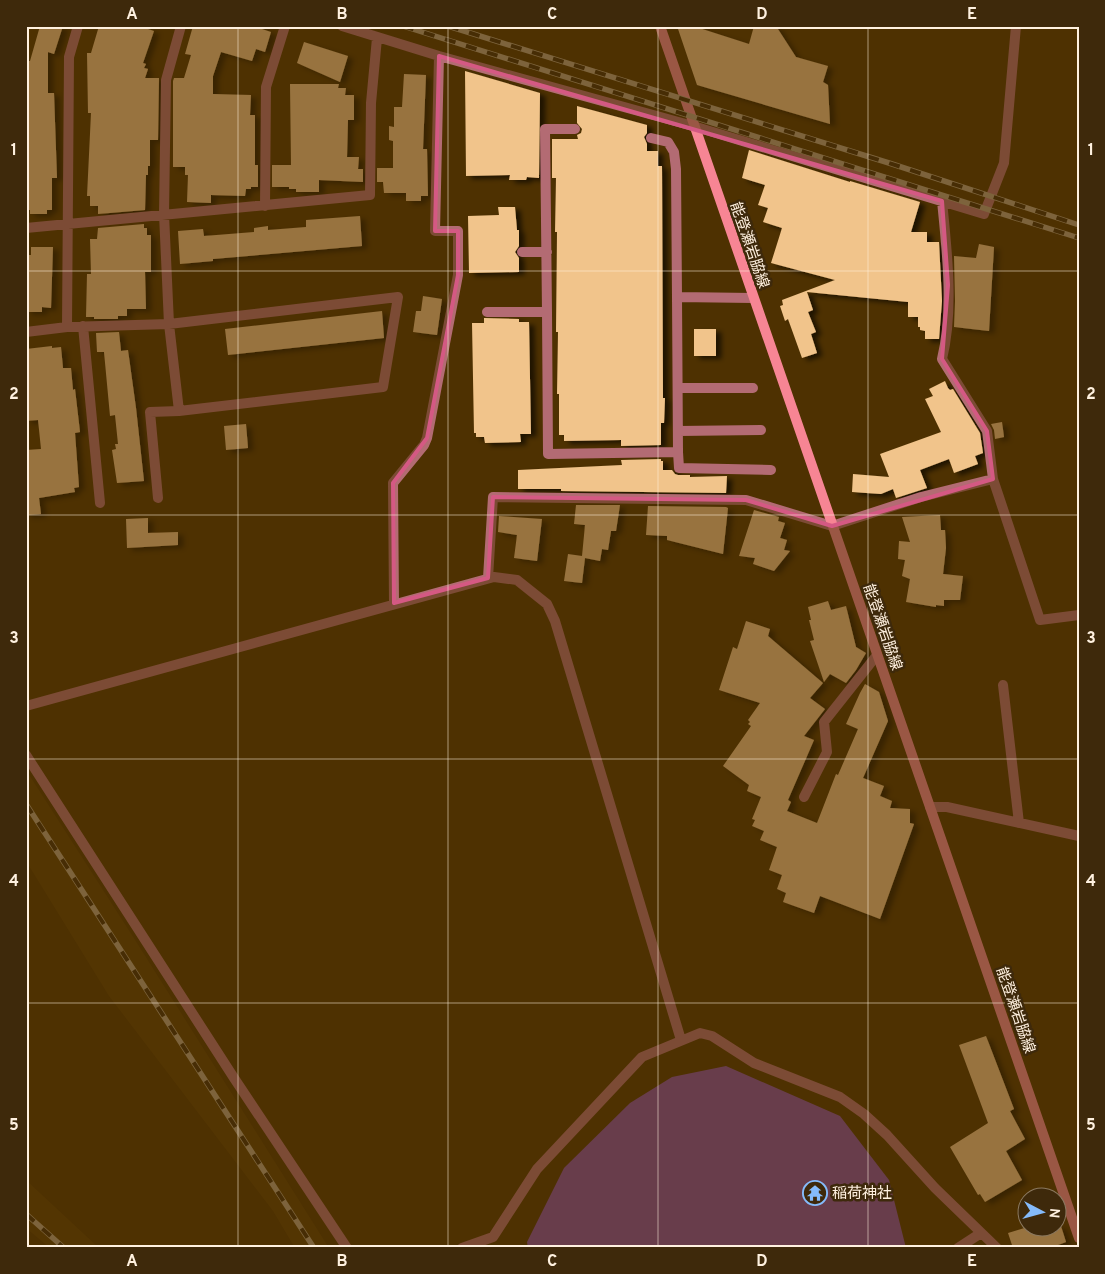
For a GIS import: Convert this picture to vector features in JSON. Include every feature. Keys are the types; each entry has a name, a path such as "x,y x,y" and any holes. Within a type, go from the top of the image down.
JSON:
{"main road":[{"name":"能登瀬岩脇線","path":"660,26 1079,1238"}],"street":[{"path":"68,327 69,57 78,26"},
{"path":"179,411 169,324 164,214 166,80 181,26"},
{"path":"265,206 266,87 285,26"},
{"path":"342,26 439,56 693,126 984,214 1004,163 1016,26"},
{"path":"26,228 370,195 371,103 377,38"},
{"path":"394,603 393,483 427,438 458,276 458,232 435,231 439,56"},
{"path":"575,129 545,129 548,454 678,452"},
{"path":"651,138 668,142 674,152 676,169 679,468 772,470"},
{"path":"942,201 948,286 947,339 942,359 987,431 993,479 1040,620 1079,615"},
{"path":"522,252 547,252"},
{"path":"26,332 83,326 169,324 398,297 383,387 179,411 150,412 158,498"},
{"path":"677,298 753,298"},
{"path":"487,312 547,312"},
{"path":"83,326 100,503"},
{"path":"678,388 753,388"},
{"path":"678,431 761,430"},
{"path":"488,578 493,497 746,500 832,526 921,498 993,479"},
{"path":"26,706 488,578 517,580 547,604 555,621 682,1040"},
{"path":"804,797 827,752 824,722 877,655"},
{"path":"1003,685 1019,823"},
{"path":"26,755 347,1248"},
{"path":"930,807 947,807 1079,836"},
{"path":"462,1248 493,1237 537,1169 642,1057 700,1033 712,1036 754,1063 840,1097 864,1114 887,1135 935,1188 997,1248"},
{"path":"958,1248 981,1233"}],"highlighted area":[{"path":"439,56 942,201 948,285 942,359 987,431 993,479 832,526 746,500 493,497 488,578 394,603 393,483 427,438 458,275 458,231 435,231"}],"shaded area":[{"path":"26,770 329,1248 295,1248 273,1211 109,996 26,861"},
{"path":"726,1066 840,1116 889,1180 906,1248 528,1248 527,1242 564,1168 630,1103 672,1077"},
{"path":"26,1180 99,1248 50,1248 26,1228"}],"building":[{"path":"40,26 63,26 54,54 48,52 48,93 54,93 57,178 52,178 52,210 47,210 47,214 30,214 30,210 26,210 26,188 29,188 28,152 26,152 26,61 30,61"},
{"path":"99,26 139,26 154,31 143,63 146,64 144,68 148,69 145,78 159,78 158,140 150,140 150,166 148,166 148,175 146,175 145,210 98,214 98,206 90,206 90,196 87,196 91,113 88,113 87,53 91,53"},
{"path":"193,26 253,26 271,32 265,52 256,49 252,61 221,52 213,76 213,94 251,95 250,115 255,115 255,165 258,165 258,187 246,189 245,196 211,195 211,203 187,202 188,175 185,175 185,167 173,167 173,81 174,78 184,78 191,55 185,54"},
{"path":"677,26 693,26 749,44 754,26 776,26 796,57 828,66 823,82 828,85 830,124 697,85"},
{"path":"304,42 348,56 340,82 297,63"},
{"path":"465,71 540,93 539,178 527,177 526,180 509,180 510,175 466,176"},
{"path":"404,74 426,75 423,149 427,149 428,196 421,196 421,201 406,201 406,193 384,193 383,182 377,182 377,168 393,168 393,141 389,140 389,126 394,127 394,107 402,107"},
{"path":"290,84 339,84 338,88 346,88 345,95 354,95 354,120 348,120 347,157 359,157 358,169 363,169 363,182 319,180 319,192 296,192 296,189 289,189 289,187 272,187 272,165 291,165"},
{"path":"577,106 647,125 647,133 644,137 647,151 658,151 658,166 662,166 663,398 665,398 664,423 661,423 661,445 621,446 621,440 564,441 564,435 559,435 559,394 557,394 558,332 556,332 556,178 552,178 552,139 578,139 577,135 581,133 582,129 577,123"},
{"path":"749,150 920,202 911,232 927,232 927,242 939,242 942,301 939,339 925,339 925,331 920,330 920,327 918,327 918,317 908,317 908,302 807,292 813,310 808,312 816,332 811,334 817,353 802,358 788,319 785,321 780,306 783,305 782,300 835,280 771,263 782,228 763,222 768,208 758,205 765,185 742,178"},
{"path":"498,207 515,207 517,230 519,230 519,246 515,252 519,258 519,272 469,273 468,216 499,215"},
{"path":"360,216 362,246 213,259 213,261 180,264 178,231 203,229 204,236 254,232 254,228 268,226 268,230 306,227 306,220"},
{"path":"144,224 144,228 147,228 147,235 151,235 151,272 145,272 146,309 127,309 127,316 118,316 118,319 86,317 87,274 91,274 90,239 97,239 98,228"},
{"path":"979,244 994,247 989,331 954,327 954,256 976,258"},
{"path":"31,247 53,247 51,308 42,307 42,312 26,312 26,274 28,274 28,255 31,255"},
{"path":"423,296 442,299 437,335 413,332 416,311 421,311"},
{"path":"382,311 384,338 228,355 225,329"},
{"path":"484,318 519,319 519,322 529,322 531,434 520,434 521,442 485,443 484,437 476,437 476,433 474,433 472,323 484,323"},
{"path":"694,329 716,329 716,356 694,356"},
{"path":"119,332 121,351 128,350 144,481 117,483 112,450 116,449 115,444 118,444 115,415 110,416 104,352 97,352 96,333"},
{"path":"52,346 52,348 61,347 63,368 71,368 80,432 75,433 79,487 74,488 75,492 39,498 41,514 26,515 26,450 41,449 38,420 26,421 26,349"},
{"path":"945,381 950,390 953,389 980,433 983,453 975,456 978,464 954,473 949,459 920,470 927,488 896,498 893,489 881,494 852,492 853,474 889,477 880,454 941,432 925,399 933,396 929,389"},
{"path":"1002,422 1004,437 995,439 991,424"},
{"path":"246,424 248,448 226,450 224,426"},
{"path":"661,459 663,461 663,470 672,470 678,475 690,475 690,477 727,476 726,493 518,489 518,470 622,465 621,460"},
{"path":"576,505 620,505 616,531 611,531 608,550 602,549 600,561 585,558 582,583 564,581 568,554 582,556 585,525 574,524"},
{"path":"648,506 728,508 723,554 667,540 667,536 646,535"},
{"path":"754,510 779,517 778,521 785,523 780,538 787,540 784,550 790,551 774,571 753,564 755,558 739,556"},
{"path":"940,515 941,530 945,530 946,548 943,574 963,576 960,600 944,600 944,606 936,605 936,607 906,602 910,579 902,576 905,560 898,559 899,541 910,542 902,517"},
{"path":"499,516 542,519 537,561 514,558 517,535 498,532"},
{"path":"148,518 148,533 178,532 178,545 127,548 126,519"},
{"path":"828,601 831,610 846,606 856,647 866,653 846,683 830,674 824,682 810,641 814,640 808,607"},
{"path":"746,621 770,629 768,636 823,683 810,698 825,709 804,736 814,740 788,800 791,802 787,811 817,823 836,774 838,775 858,729 846,724 860,693 865,684 879,692 888,721 863,778 884,786 880,796 892,801 890,808 910,809 910,823 914,824 880,919 820,896 814,913 783,902 786,893 777,889 782,875 769,870 777,847 760,840 764,831 752,826 755,820 752,819 761,797 747,791 749,785 723,766 751,726 748,724 750,722 748,720 760,703 719,690 733,647 737,649"},
{"path":"986,1036 1014,1109 1010,1111 1025,1139 1006,1151 1022,1180 985,1202 980,1194 978,1195 950,1147 988,1123 959,1045"},
{"path":"1018,1230 1018,1236 1064,1236 1066,1242 1050,1248 1013,1248 1008,1233"}],"railway":[{"path":"403,26 1079,238"},
{"path":"448,26 889,163 1079,225"},
{"path":"26,804 314,1248"},
{"path":"26,1214 64,1248"}],"place":[{"name":"稲荷神社","path":"815,1193"}]}
